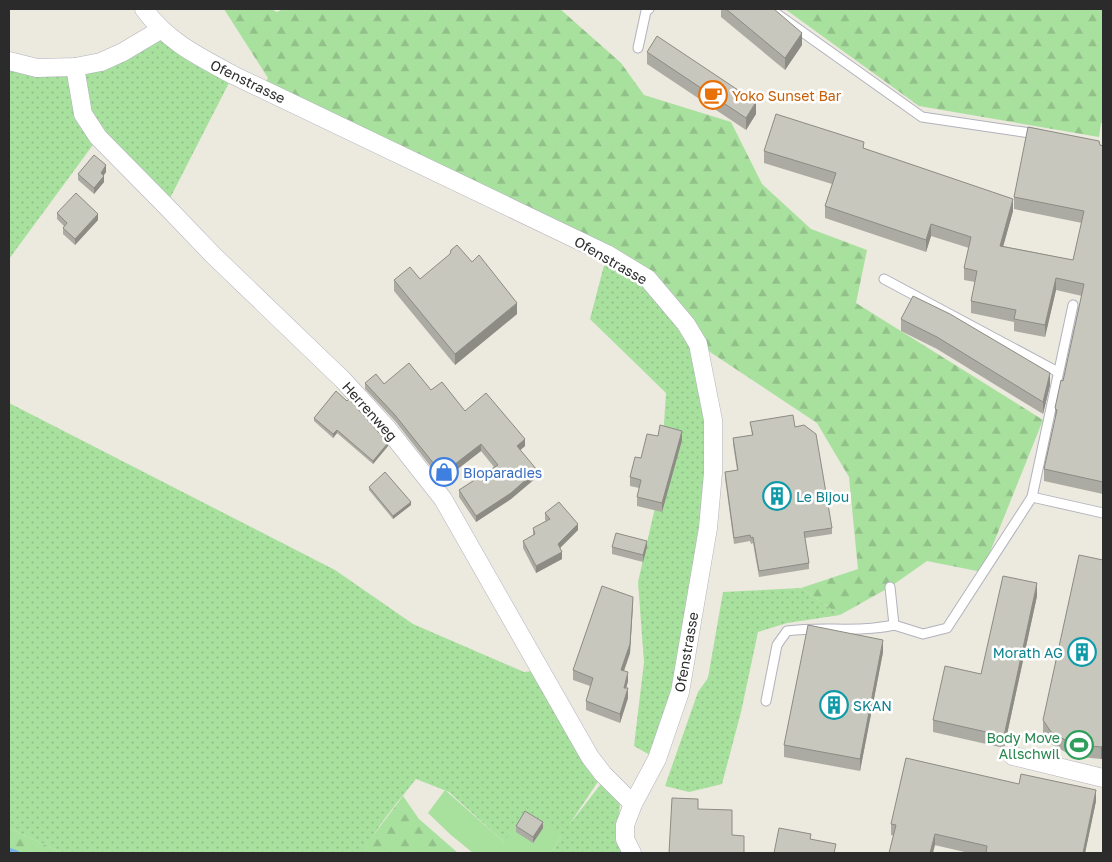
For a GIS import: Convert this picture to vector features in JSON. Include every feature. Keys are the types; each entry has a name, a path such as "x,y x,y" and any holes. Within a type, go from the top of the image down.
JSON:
{"street":[{"name":"Ofenstrasse","path":"144,9 160,30 190,52 233,75 607,254 648,279 686,324 698,344 713,420 713,472 708,528 680,692 657,759 633,804"},
{"path":"9,61 37,68 75,67 101,62 123,52 160,30"},
{"name":"Herrenweg","path":"75,67 83,114 98,137 213,255 343,380 387,428 443,499 590,757 603,774 633,804"},
{"path":"1012,756 1103,778"},
{"path":"632,853 625,839 625,825 633,804"}],"lane":[{"path":"638,48 646,11 649,9"},
{"path":"770,9 922,117 1045,136"},
{"path":"884,279 1058,372"},
{"path":"766,701 777,644 787,631 803,629 873,630 894,625 923,634 947,628 1032,497 1073,305"},
{"path":"1032,497 1103,513"},
{"path":"890,587 894,625"}],"green space":[{"path":"224,9 271,9 277,12 283,9 560,9 621,63 644,95 731,122 762,184 811,229 867,250 856,303 1043,420 982,572 927,561 890,587 840,615 801,588 858,569 849,477 817,423 698,344 648,279 262,88 268,78"},
{"path":"785,9 1103,9 1103,123 1101,123 1099,137 919,106"},
{"path":"160,30 233,75 166,206 98,138 9,259 9,61 75,67"},
{"path":"607,254 686,324 713,420 708,528 657,759 634,746 644,662 638,582 660,486 666,393 590,319"},
{"path":"9,403 335,570 413,624 524,672 541,670 603,774 569,825 604,780 620,804 618,829 624,853 551,853 561,836 504,842 449,792 416,779 381,824 363,853 62,853 9,828"},
{"path":"801,588 840,615 787,623 758,632 741,712 722,784 689,792 665,786 698,692 708,678 723,592"},
{"path":"445,790 504,842 526,809 561,836 551,853 473,853 428,813"},
{"path":"403,796 419,819 458,853 363,853 369,841"},
{"path":"9,828 62,853 9,853"}],"building":[{"path":"726,9 774,9 802,33 785,58"},
{"path":"657,36 756,102 746,118 647,52"},
{"path":"776,114 864,142 863,148 1013,199 1000,246 1073,260 1084,211 1014,197 1028,127 1099,141 1100,145 1103,146 1103,482 1044,469 1057,410 1055,408 1061,380 1063,381 1084,284 1056,278 1045,325 1014,319 1016,310 971,301 977,271 964,268 971,237 931,224 926,240 825,206 836,173 764,151"},
{"path":"94,155 106,165 101,173 104,176 94,188 78,174"},
{"path":"76,193 98,214 75,239 63,228 67,223 57,213"},
{"path":"457,245 472,262 479,255 517,303 455,354 394,280 410,267 420,279 450,254 451,250"},
{"path":"913,296 950,314 1050,373 1043,402 937,337 901,319"},
{"path":"409,363 431,390 442,382 465,411 486,393 525,439 517,446 537,470 511,493 476,516 459,490 498,465 481,444 442,474 395,415 365,383 376,374 384,384"},
{"path":"336,391 347,401 349,399 388,443 373,461 337,430 333,434 314,418"},
{"name":"Le Bijou","path":"793,415 795,427 804,425 816,434 832,528 804,532 809,563 759,571 753,537 751,538 750,535 734,538 725,472 738,470 733,438 753,435 750,422"},
{"path":"660,425 682,431 662,503 637,497 641,480 630,477 635,457 641,458 647,434 658,436"},
{"path":"385,472 411,502 393,516 369,487"},
{"path":"559,502 578,524 558,544 562,552 536,566 523,541 535,534 533,528 550,519 545,513"},
{"path":"616,533 647,541 643,555 612,547"},
{"name":"Morath AG","path":"1079,555 1103,560 1103,746 1101,747 1081,745 1067,741 1051,732 1043,720"},
{"path":"1003,576 1037,583 1004,736 933,720 945,666 981,674"},
{"path":"602,586 633,597 630,644 621,670 628,672 624,688 628,688 620,714 586,701 593,678 573,670"},
{"name":"SKAN","path":"808,625 883,640 860,759 784,745"},
{"path":"906,758 1019,784 1021,774 1096,790 1083,853 986,853 987,846 935,834 930,853 889,853 896,825 891,824"},
{"path":"672,798 698,799 698,809 732,810 732,835 744,836 744,853 669,853"},
{"path":"525,811 543,822 533,837 516,826"},
{"path":"779,828 811,834 810,839 836,844 834,853 774,853"}],"waterway":[{"path":"9,850 17,853"}],"place":[{"name":"Yoko Sunset Bar","path":"713,95"},
{"name":"Bioparadies","path":"444,472"},
{"name":"Le Bijou","path":"777,496"},
{"name":"Morath AG","path":"1082,652"},
{"name":"SKAN","path":"834,705"},
{"name":"Body Move Allschwil","path":"1079,745"}]}
